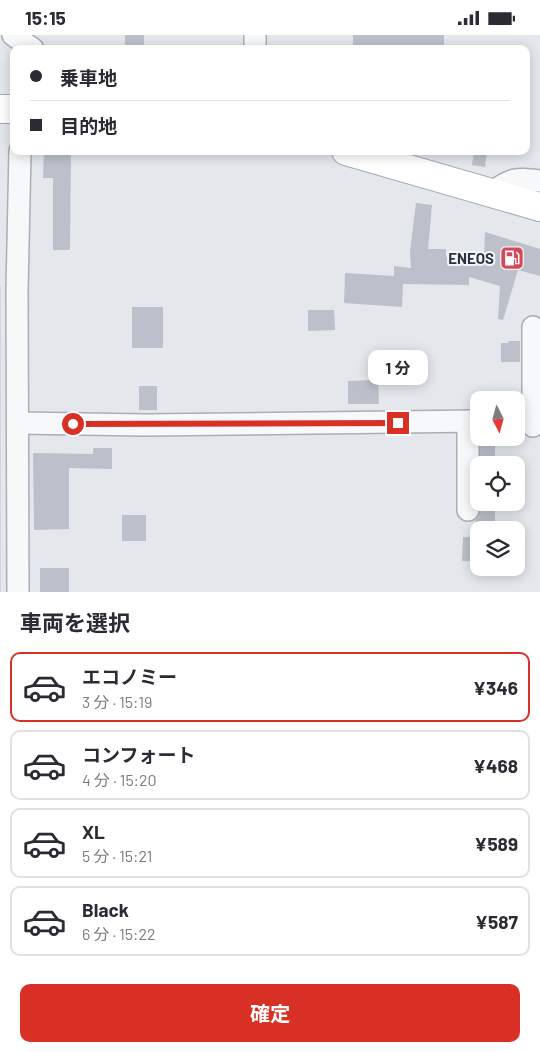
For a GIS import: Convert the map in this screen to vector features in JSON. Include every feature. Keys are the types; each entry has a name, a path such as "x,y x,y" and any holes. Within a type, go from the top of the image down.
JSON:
{"main road":[{"path":"359,155 540,207"}],"street":[{"path":"14,35 28,45"},
{"path":"18,592 17,291 20,155"},
{"path":"491,193 510,180 520,178 540,181"},
{"path":"530,426 534,327"},
{"path":"18,423 146,425 470,421"},
{"path":"468,510 472,446"}],"shaded area":[{"path":"1,286 1,592 0,592"}],"building":[{"path":"125,35 144,35 144,45 125,45"},
{"path":"353,35 444,35 444,45 353,45"},
{"path":"44,155 71,155 70,250 53,250 53,178 43,178"},
{"path":"473,155 486,155 485,167 472,165"},
{"path":"416,203 432,205 428,249 446,249 446,257 484,256 485,232 540,249 540,276 518,270 503,320 498,319 500,286 469,277 469,285 403,284 402,307 344,303 345,273 394,276 394,266 411,268 410,251"},
{"path":"132,307 163,307 163,348 132,348"},
{"path":"308,310 334,310 335,330 308,331"},
{"path":"509,341 520,341 520,362 501,362 501,343 508,343"},
{"path":"378,380 379,404 348,404 348,381"},
{"path":"139,386 157,386 157,410 139,410"},
{"path":"480,446 495,446 495,456 480,456"},
{"path":"93,448 112,448 112,469 69,468 69,529 34,530 33,453 93,454"},
{"path":"479,511 495,511 495,521 475,521 479,516"},
{"path":"122,515 146,515 146,541 122,541"},
{"path":"463,537 470,537 470,561 462,561"},
{"path":"40,568 69,568 69,592 40,592"}],"place":[{"name":"ENEOS","path":"512,258"}],"route":[{"path":"73,424 398,423"}]}
